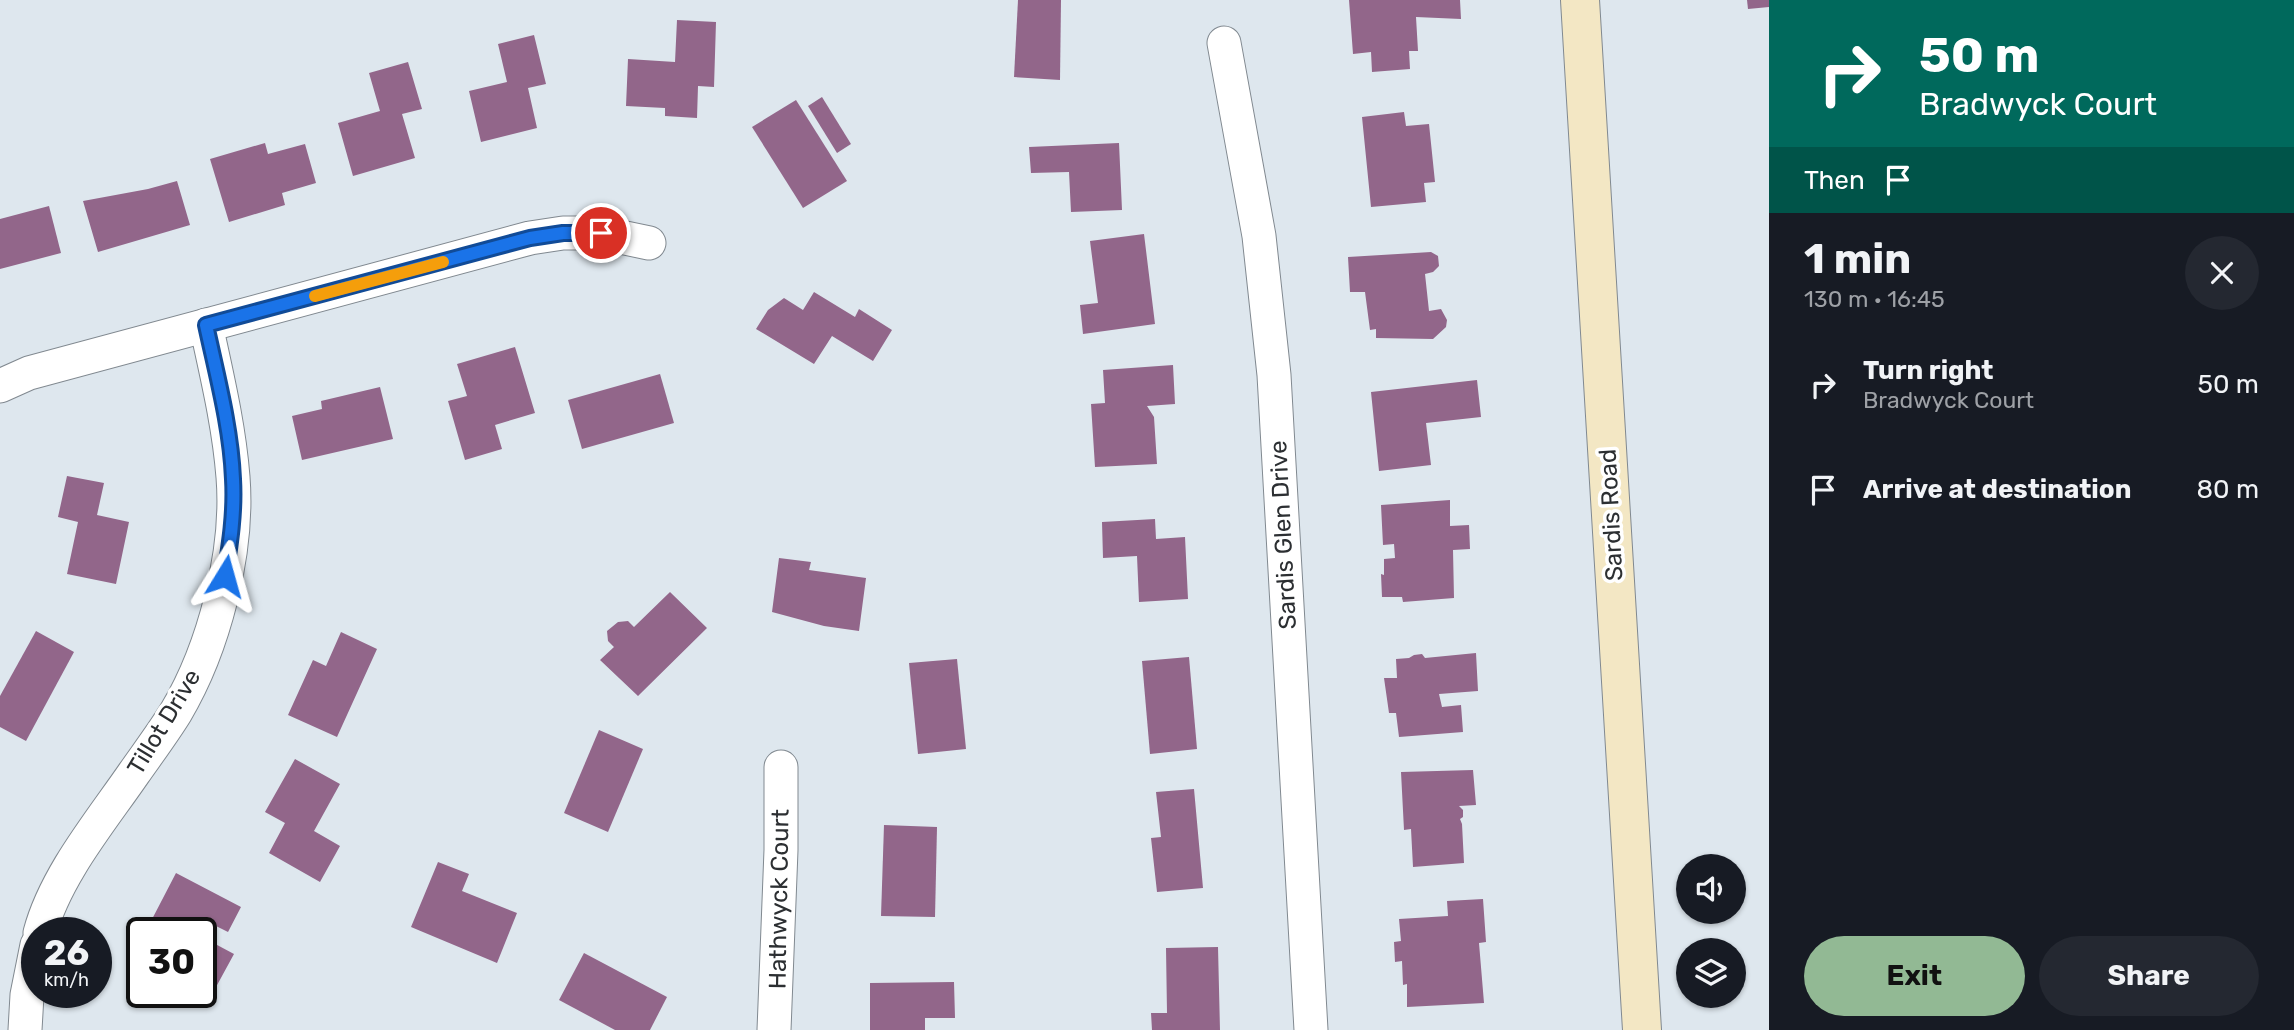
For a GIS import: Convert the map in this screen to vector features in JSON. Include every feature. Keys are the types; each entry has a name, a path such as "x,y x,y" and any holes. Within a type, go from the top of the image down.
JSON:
{"main road":[{"name":"Sardis Road","path":"1580,0 1642,1030"}],"street":[{"name":"Sardis Glen Drive","path":"1224,43 1258,224 1274,375 1311,1030"},
{"path":"0,386 29,373 530,238 563,233 601,233 649,243"},
{"name":"Tillot Drive","path":"46,917 57,890 75,860 176,711 200,663 214,624 225,576 232,523 233,479 226,419 206,325"},
{"name":"Hathwyck Court","path":"774,1030 781,850 781,767"},
{"path":"25,1030 26,1008"}],"building":[{"path":"1018,0 1061,0 1060,80 1014,77"},
{"path":"1349,0 1460,0 1461,19 1416,17 1418,51 1409,51 1410,69 1372,72 1371,52 1353,54"},
{"path":"1747,0 1769,0 1769,7 1748,9"},
{"path":"677,20 716,22 714,87 698,86 697,118 665,116 665,108 626,106 628,59 675,62"},
{"path":"534,35 546,84 528,88 537,128 481,142 469,91 507,82 498,44"},
{"path":"408,62 422,109 402,114 415,158 353,176 338,123 380,111 369,73"},
{"path":"822,97 851,144 837,153 808,106"},
{"path":"796,100 847,181 803,208 752,127"},
{"path":"1404,112 1406,126 1429,124 1435,182 1424,183 1426,202 1371,207 1362,117"},
{"path":"265,143 268,154 305,144 316,183 282,193 285,205 229,222 210,159"},
{"path":"1119,143 1122,210 1071,212 1069,172 1031,173 1029,147"},
{"path":"177,181 190,225 98,252 83,201"},
{"path":"49,206 61,253 0,269 0,219"},
{"path":"1144,234 1155,324 1083,334 1080,305 1098,303 1090,241"},
{"path":"1431,252 1438,256 1439,266 1433,272 1425,274 1429,311 1441,309 1447,320 1446,327 1433,339 1376,338 1376,329 1370,330 1365,292 1350,292 1348,257"},
{"path":"814,292 855,317 859,309 892,330 873,361 832,336 814,364 756,329 768,310 784,298 803,310"},
{"path":"515,347 535,413 495,425 502,449 465,460 448,401 467,396 457,364"},
{"path":"1173,365 1175,404 1147,406 1154,417 1157,464 1095,467 1091,404 1105,403 1103,370"},
{"path":"660,374 674,423 582,449 568,400"},
{"path":"1477,380 1481,417 1426,423 1431,465 1379,471 1371,392"},
{"path":"380,387 393,439 302,460 292,416 322,409 321,401"},
{"path":"67,476 104,483 97,515 129,522 116,584 67,574 78,522 58,517"},
{"path":"1450,500 1450,526 1469,525 1470,549 1453,550 1454,598 1403,602 1402,597 1382,597 1381,574 1384,575 1384,559 1395,558 1394,544 1383,545 1381,505"},
{"path":"1155,519 1156,539 1185,537 1188,599 1139,602 1137,556 1103,558 1102,522"},
{"path":"779,558 811,562 809,570 866,578 859,631 824,626 772,612"},
{"path":"670,592 707,628 638,696 600,660 614,647 608,641 607,631 618,622 628,621 634,627"},
{"path":"36,631 74,652 26,741 0,727 0,696"},
{"path":"341,632 377,649 337,737 288,715 313,660 326,666"},
{"path":"1476,653 1478,691 1439,694 1442,707 1461,705 1463,732 1399,737 1396,713 1389,713 1384,678 1397,678 1396,659 1422,654 1425,658"},
{"path":"1189,657 1197,749 1150,754 1142,661"},
{"path":"957,659 966,749 918,754 909,663"},
{"path":"599,730 643,749 608,832 564,813"},
{"path":"295,759 340,784 314,831 340,846 320,882 269,853 285,823 265,812"},
{"path":"1473,770 1476,805 1459,806 1463,810 1463,817 1460,819 1464,863 1413,867 1411,829 1404,830 1401,772"},
{"path":"1194,789 1203,888 1157,892 1151,838 1161,837 1156,792"},
{"path":"884,825 937,827 935,917 881,916"},
{"path":"438,862 469,874 462,891 517,913 497,963 411,927"},
{"path":"176,873 241,907 228,932 217,926 217,917 153,917"},
{"path":"1483,899 1486,942 1479,943 1484,1003 1407,1007 1407,984 1403,985 1402,961 1395,962 1394,942 1401,941 1399,919 1448,916 1447,901"},
{"path":"217,945 234,954 217,985"},
{"path":"1218,947 1220,1030 1152,1030 1151,1013 1167,1013 1166,948"},
{"path":"584,953 667,997 650,1030 615,1030 559,1000"},
{"path":"954,982 955,1018 925,1018 925,1030 870,1030 870,983"}],"slow traffic":[{"path":"315,296 443,262"}],"route":[{"path":"225,576 232,523 233,479 226,419 206,325 530,238 563,233 601,233"}]}
